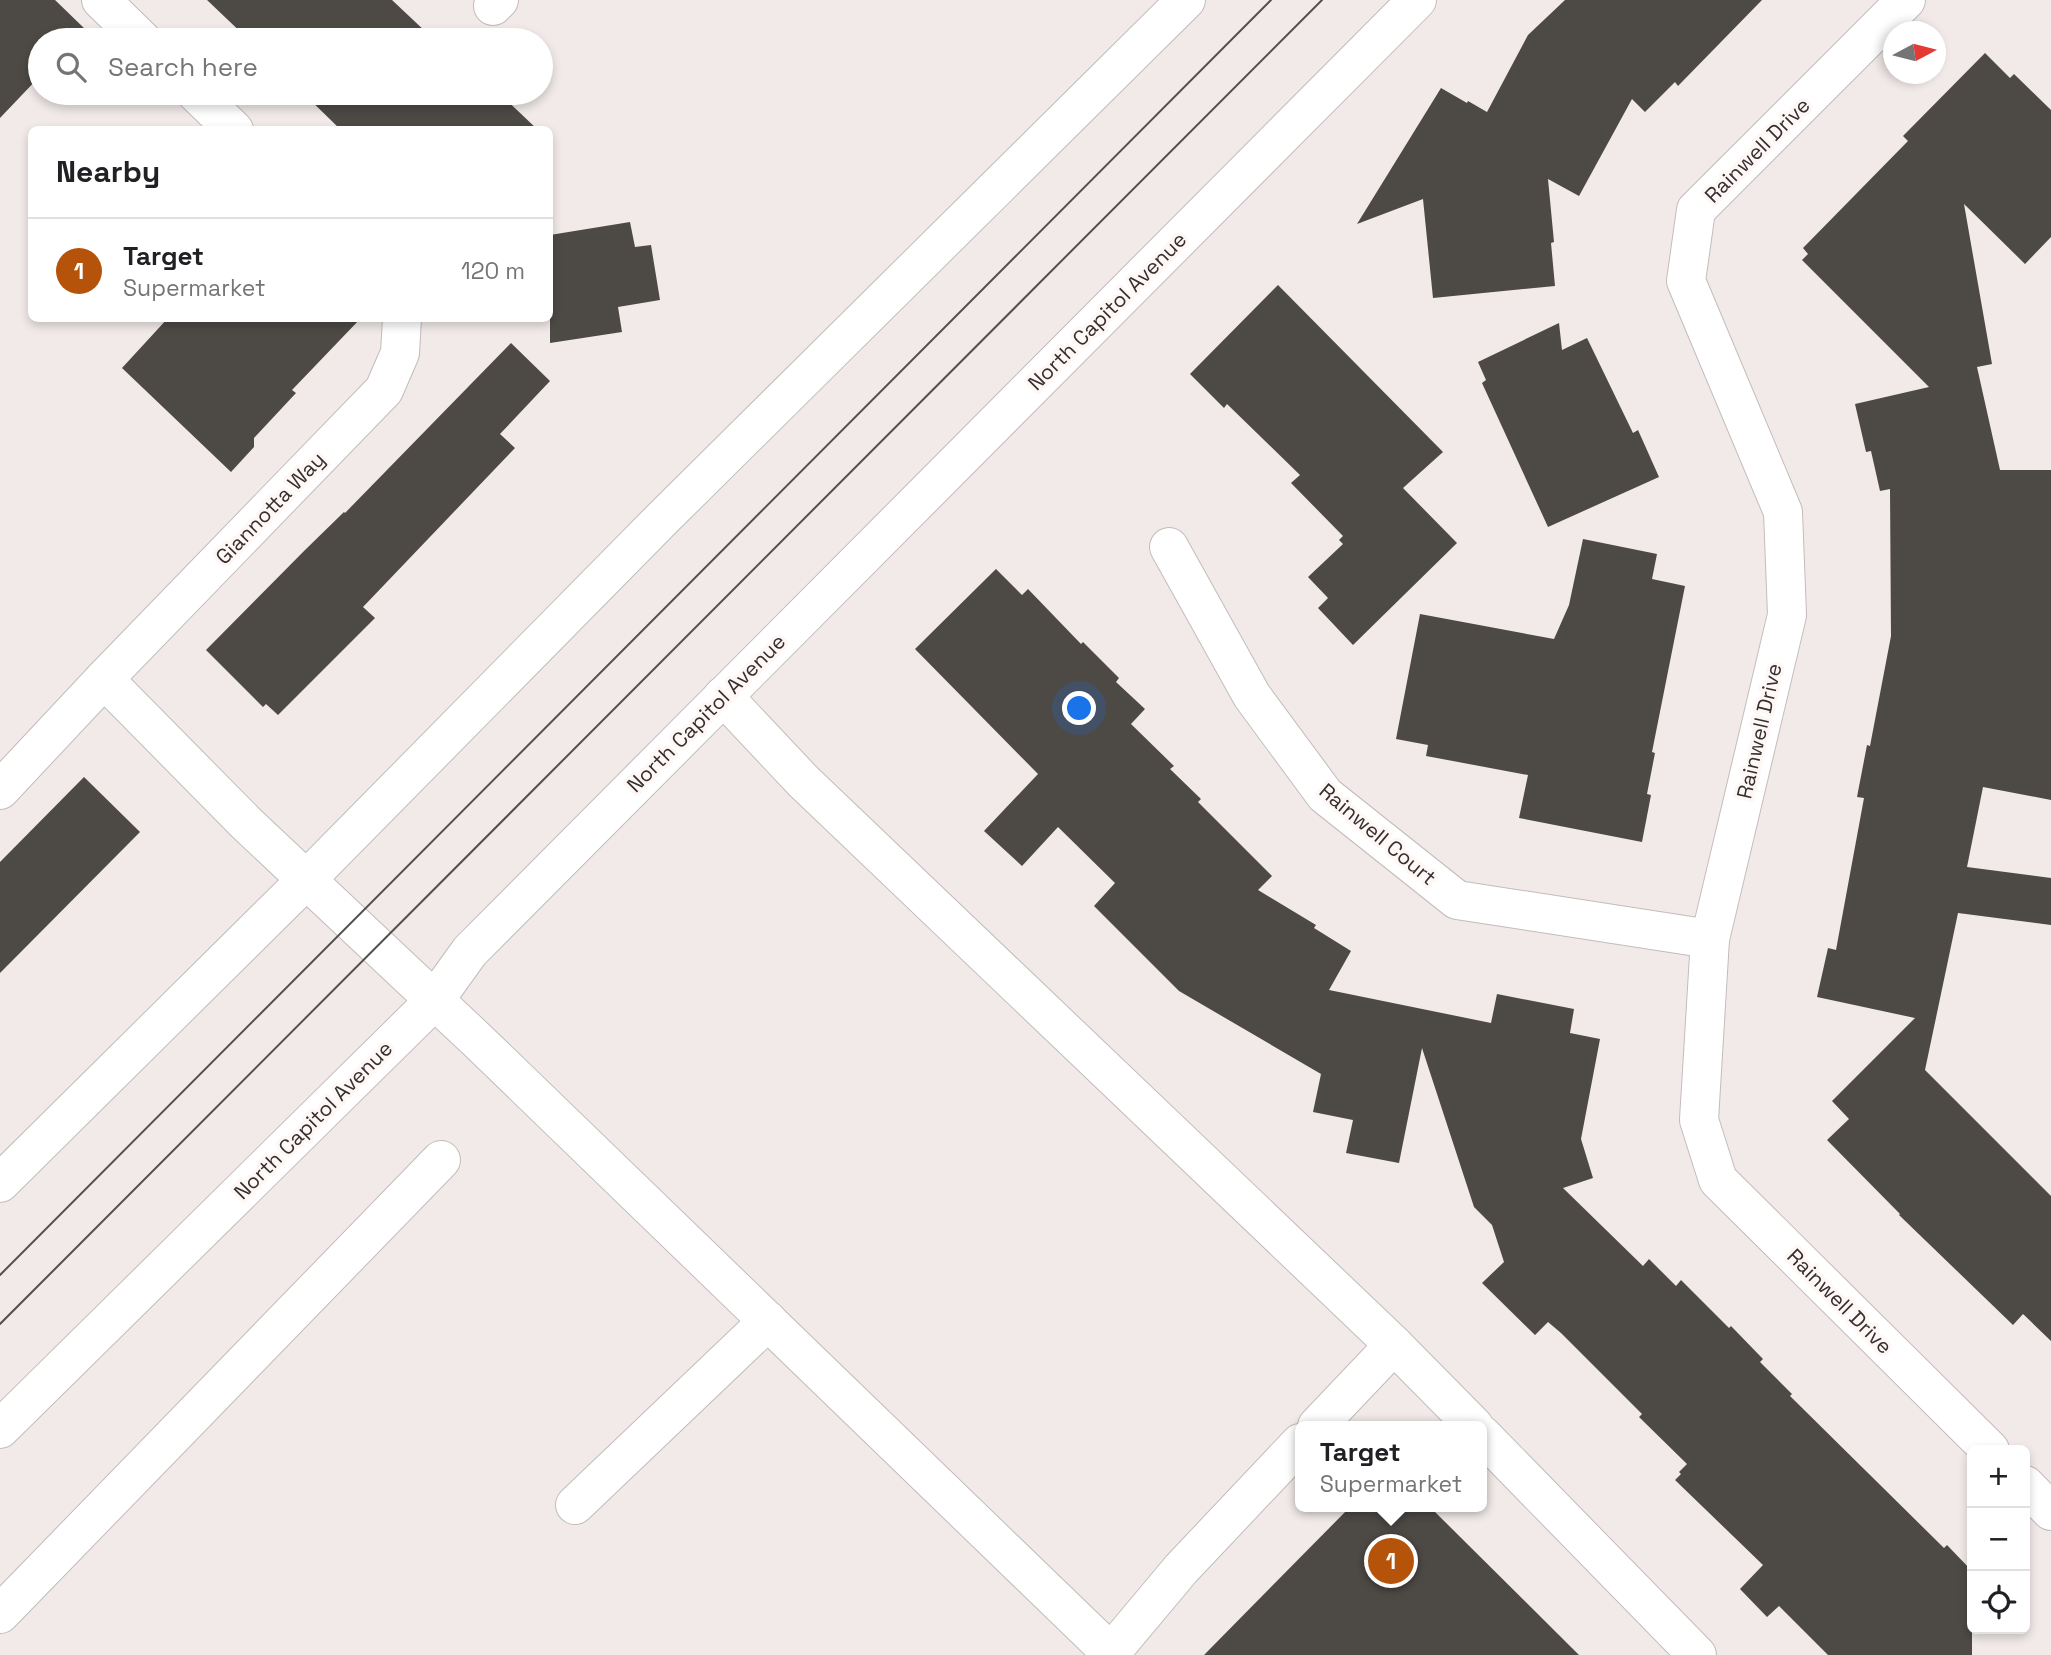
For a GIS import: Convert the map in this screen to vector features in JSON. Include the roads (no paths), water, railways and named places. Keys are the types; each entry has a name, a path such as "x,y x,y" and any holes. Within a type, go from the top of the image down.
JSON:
{"main road":[{"path":"101,0 130,28"},
{"path":"0,1183 306,880 663,518 1186,0"},
{"name":"North Capitol Avenue","path":"0,1429 434,1001 470,951 1417,0"},
{"name":"Rainwell Drive","path":"1906,0 1696,210 1686,281 1783,512 1787,615 1710,939 1699,1120 1718,1180 1985,1445"},
{"path":"209,105 230,126"},
{"name":"Giannotta Way","path":"0,790 384,390 400,352 402,322"},
{"name":"Rainwell Court","path":"1169,547 1252,696 1325,795 1457,900 1710,939"},
{"path":"104,679 246,823 768,1321 1110,1654 1181,1569 1295,1448"},
{"path":"723,696 803,781 1394,1345 1469,1421"},
{"path":"0,1614 441,1160"},
{"path":"575,1505 768,1321"},
{"path":"1322,1421 1394,1345"},
{"path":"1487,1439 1697,1655"},
{"path":"2030,1490 2051,1511"}],"tram line":[{"path":"0,1275 1271,0"},
{"path":"0,1324 1322,0"}],"place":[{"name":"Target","path":"1391,1561"}]}
